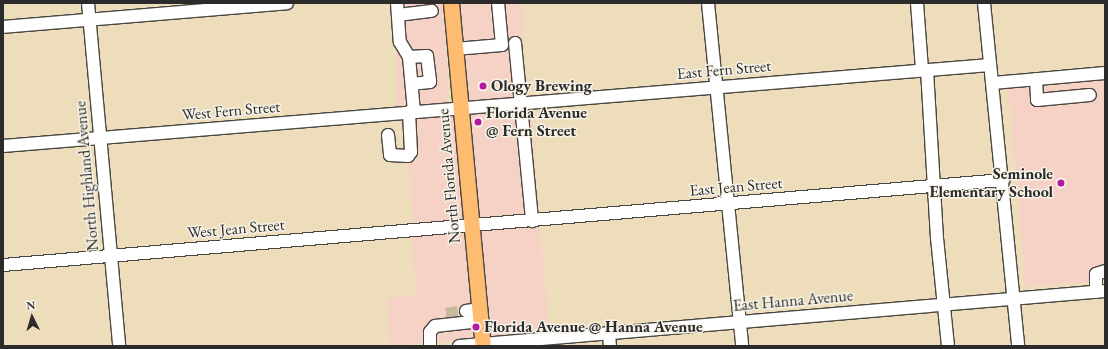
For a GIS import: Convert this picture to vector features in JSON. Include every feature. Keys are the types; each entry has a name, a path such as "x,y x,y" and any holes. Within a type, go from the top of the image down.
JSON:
{"main road":[{"name":"North Florida Avenue","path":"451,3 472,226 476,314 483,345"}],"street":[{"name":"North Highland Avenue","path":"88,3 119,346"},
{"path":"3,26 287,3"},
{"path":"455,49 502,45 498,3"},
{"path":"708,3 726,204 742,346"},
{"path":"917,3 925,70 948,346"},
{"path":"984,3 1003,180 1018,346"},
{"path":"388,135 390,155 408,156 411,152 412,84 409,57 400,42 397,9 432,11"},
{"path":"515,43 532,220"},
{"path":"409,57 427,56 430,75 430,82 412,84"},
{"name":"East Fern Street","path":"461,108 715,86 990,65"},
{"path":"993,83 1105,73"},
{"path":"1036,79 1037,100 1090,95"},
{"name":"West Fern Street","path":"3,146 461,108"},
{"name":"East Jean Street","path":"472,226 1003,180"},
{"name":"West Jean Street","path":"3,265 472,226"},
{"path":"1100,291 1096,274 1105,271"},
{"name":"East Hanna Avenue","path":"459,346 545,343 609,333 1100,291"},
{"path":"430,346 431,328 446,319 476,314"},
{"path":"609,333 610,346"}],"shaded area":[{"path":"396,3 447,3 447,108 396,108"},
{"path":"456,3 523,3 523,102 456,102"},
{"name":"Seminole Elementary School","path":"1105,77 1105,281 1026,287 1008,85"},
{"path":"531,107 539,215 474,219 466,112"},
{"path":"457,113 466,221 414,225 404,118"},
{"path":"540,225 549,334 487,339 477,230"},
{"path":"468,231 478,339 391,346 386,298 416,296 412,236"}],"tunnel":[{"path":"446,314 466,311"}],"place":[{"name":"Ology Brewing","path":"483,86"},
{"name":"Florida Avenue @ Fern Street","path":"478,122"},
{"name":"Seminole Elementary School","path":"1061,183"},
{"name":"Florida Avenue @ Hanna Avenue","path":"476,327"}]}
